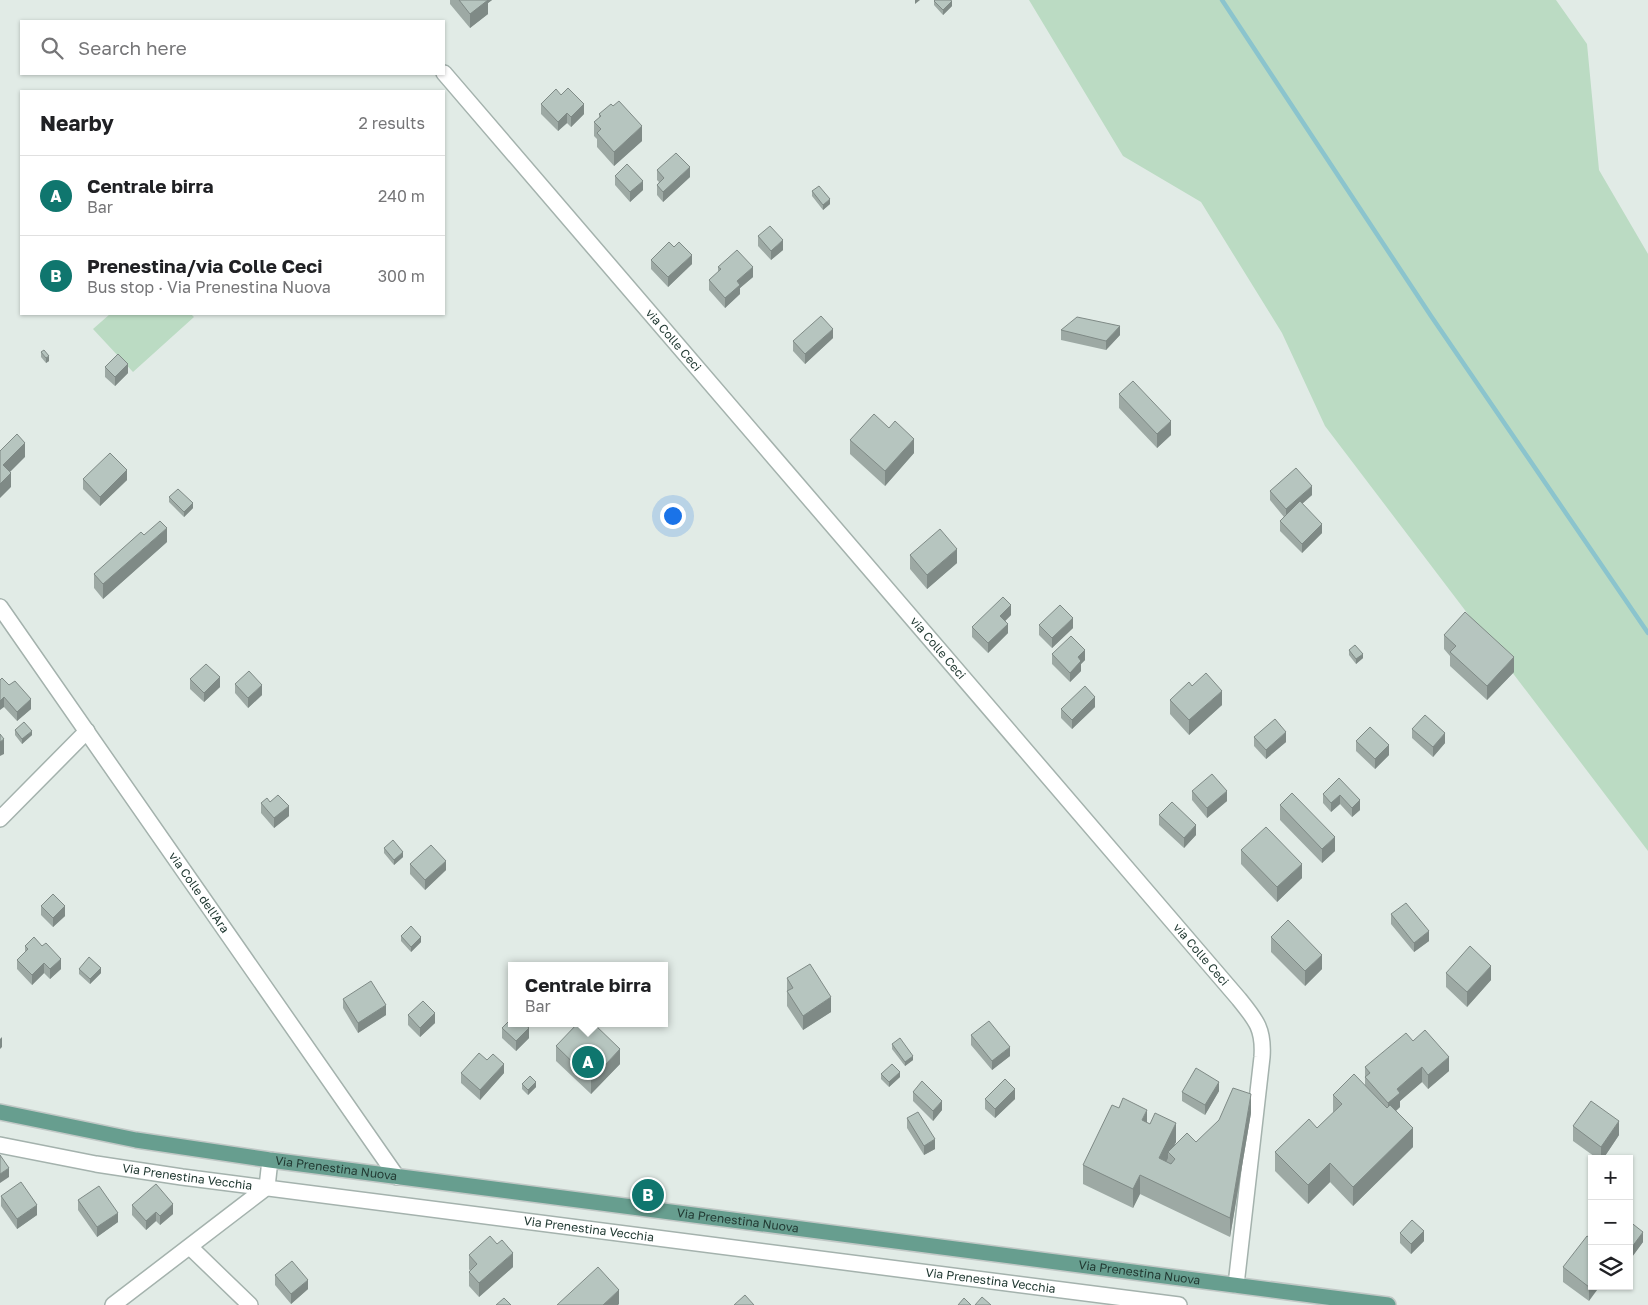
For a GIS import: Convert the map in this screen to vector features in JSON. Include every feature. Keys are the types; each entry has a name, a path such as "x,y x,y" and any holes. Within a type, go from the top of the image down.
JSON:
{"main road":[{"name":"Via Prenestina Nuova","path":"0,1112 136,1140 270,1160 1388,1305"}],"street":[{"name":"via Colle Ceci","path":"445,74 1258,1024 1262,1040 1262,1057 1236,1285"},
{"name":"via Colle dell'Ara","path":"0,607 397,1177"},
{"path":"0,819 87,732"},
{"name":"Via Prenestina Vecchia","path":"0,1145 140,1171 1179,1305"},
{"path":"113,1305 267,1188 270,1160"},
{"path":"190,1247 250,1305"}],"green space":[{"path":"1029,0 1556,0 1587,44 1599,170 1648,254 1648,851 1325,426 1282,333 1201,202 1123,156"},
{"path":"109,315 192,315 194,317 133,372 93,329"}],"building":[{"path":"459,0 488,0 470,14"},
{"path":"935,0 950,0 952,1 943,10"},
{"path":"568,88 584,104 571,117 567,113 558,122 541,104 556,89 561,95"},
{"path":"619,101 642,126 614,152 597,133 601,129 594,122 601,116 599,114 611,104 613,106"},
{"path":"676,153 690,167 663,192 657,185 664,178 657,170"},
{"path":"627,164 643,181 630,192 615,176"},
{"path":"819,186 830,199 823,205 812,191"},
{"path":"770,226 783,240 771,251 758,236"},
{"path":"669,242 674,247 679,242 692,255 668,277 651,260"},
{"path":"737,250 753,267 737,281 740,285 725,298 709,280 721,269 718,267"},
{"path":"821,316 833,329 805,354 793,341"},
{"path":"1077,317 1120,326 1106,341 1061,330"},
{"path":"44,350 49,356 46,358 41,352"},
{"path":"118,354 128,364 115,377 105,367"},
{"path":"1133,381 1171,421 1157,434 1119,394"},
{"path":"874,414 889,428 895,421 914,439 885,471 850,440"},
{"path":"17,434 25,443 3,465 11,473 0,484 0,451"},
{"path":"110,453 127,470 100,497 83,479"},
{"path":"1296,468 1312,486 1286,509 1270,491"},
{"path":"178,489 193,503 184,512 169,497"},
{"path":"1300,501 1322,524 1302,544 1280,521"},
{"path":"160,521 167,528 103,584 94,574 141,532 144,535"},
{"path":"940,529 957,549 927,575 910,555"},
{"path":"1003,597 1011,605 1000,616 1008,624 988,643 972,627"},
{"path":"1060,605 1073,618 1052,638 1039,625"},
{"path":"1465,612 1514,657 1487,686 1450,652 1456,646 1444,635"},
{"path":"1071,636 1085,650 1078,657 1081,661 1070,673 1052,654"},
{"path":"1355,645 1363,654 1356,659 1349,650"},
{"path":"206,664 220,677 204,693 190,679"},
{"path":"249,671 262,685 248,698 235,684"},
{"path":"1206,673 1222,691 1189,720 1170,700 1189,682 1192,686"},
{"path":"2,678 9,685 15,681 31,699 17,712 4,697 0,701 0,680"},
{"path":"1085,686 1095,697 1072,720 1061,709"},
{"path":"1425,715 1445,733 1433,747 1412,729"},
{"path":"1275,719 1286,732 1266,750 1254,737"},
{"path":"24,722 32,731 22,739 15,730"},
{"path":"1370,727 1389,745 1375,759 1356,741"},
{"path":"0,734 4,739 0,742"},
{"path":"1212,774 1227,791 1207,808 1192,791"},
{"path":"1339,778 1360,800 1352,808 1340,795 1331,803 1323,794"},
{"path":"1292,793 1335,837 1322,849 1280,805"},
{"path":"278,795 289,806 274,818 261,803 267,798 270,802"},
{"path":"1172,802 1196,825 1184,838 1159,815"},
{"path":"1266,827 1302,864 1277,887 1241,850"},
{"path":"393,840 403,852 394,860 384,848"},
{"path":"431,845 446,861 425,880 410,864"},
{"path":"53,894 65,906 53,918 41,906"},
{"path":"1406,903 1429,931 1414,943 1391,914"},
{"path":"1288,920 1322,955 1305,971 1271,937"},
{"path":"411,926 421,937 411,947 401,936"},
{"path":"34,937 42,946 46,943 61,959 50,969 44,963 32,975 17,960 28,949 25,946"},
{"path":"1470,946 1491,966 1467,992 1446,973"},
{"path":"89,957 101,968 90,979 79,969"},
{"path":"810,964 831,997 803,1016 787,991 793,988 787,978"},
{"path":"371,981 386,1005 358,1023 343,999"},
{"path":"423,1001 435,1013 420,1028 408,1015"},
{"path":"989,1021 1010,1047 992,1061 971,1035"},
{"path":"508,1022 508,1027 529,1028 516,1041 502,1028"},
{"path":"574,1027 597,1027 620,1049 591,1080 556,1046"},
{"path":"1425,1030 1449,1057 1428,1075 1422,1067 1397,1089 1400,1093 1388,1103 1365,1077 1370,1073 1365,1067 1406,1033 1413,1041"},
{"path":"900,1038 913,1056 905,1062 892,1044"},
{"path":"479,1053 487,1060 493,1054 504,1064 480,1090 461,1073"},
{"path":"892,1064 900,1072 889,1082 881,1074"},
{"path":"1196,1068 1219,1082 1205,1105 1182,1092"},
{"path":"1354,1074 1387,1108 1390,1105 1413,1128 1353,1187 1330,1163 1308,1185 1275,1152 1309,1119 1317,1128 1342,1104 1333,1095"},
{"path":"530,1076 536,1082 528,1090 522,1084"},
{"path":"1005,1079 1015,1089 995,1109 985,1099"},
{"path":"922,1081 942,1101 933,1111 913,1092"},
{"path":"1233,1088 1251,1094 1230,1218 1140,1175 1133,1189 1083,1165 1112,1105 1119,1108 1123,1098 1147,1110 1142,1120 1150,1124 1155,1113 1176,1123 1159,1158 1171,1164 1175,1159 1168,1152 1187,1133 1196,1142 1219,1120"},
{"path":"1591,1101 1619,1121 1601,1147 1573,1126"},
{"path":"918,1112 935,1139 924,1146 907,1118"},
{"path":"0,1155 9,1168 0,1174"},
{"path":"21,1182 37,1205 17,1219 1,1196"},
{"path":"156,1184 173,1204 160,1216 156,1212 146,1221 132,1205"},
{"path":"99,1186 118,1213 97,1227 78,1200"},
{"path":"1412,1220 1424,1231 1411,1244 1400,1233"},
{"path":"1633,1224 1643,1232 1633,1246"},
{"path":"490,1236 497,1244 502,1240 513,1253 479,1283 469,1272 477,1264 469,1255"},
{"path":"1587,1236 1588,1237 1588,1286 1563,1267"},
{"path":"292,1261 308,1280 291,1294 275,1275"},
{"path":"598,1267 619,1290 603,1305 557,1305"},
{"path":"745,1295 754,1305 734,1305"},
{"path":"982,1297 991,1305 975,1305"},
{"path":"504,1298 511,1305 496,1305"},
{"path":"964,1298 971,1305 958,1305"}],"waterway":[{"path":"1222,0 1431,316 1648,633"}],"place":[{"name":"Centrale birra","path":"588,1062"},
{"name":"Prenestina/via Colle Ceci","path":"648,1195"}]}
